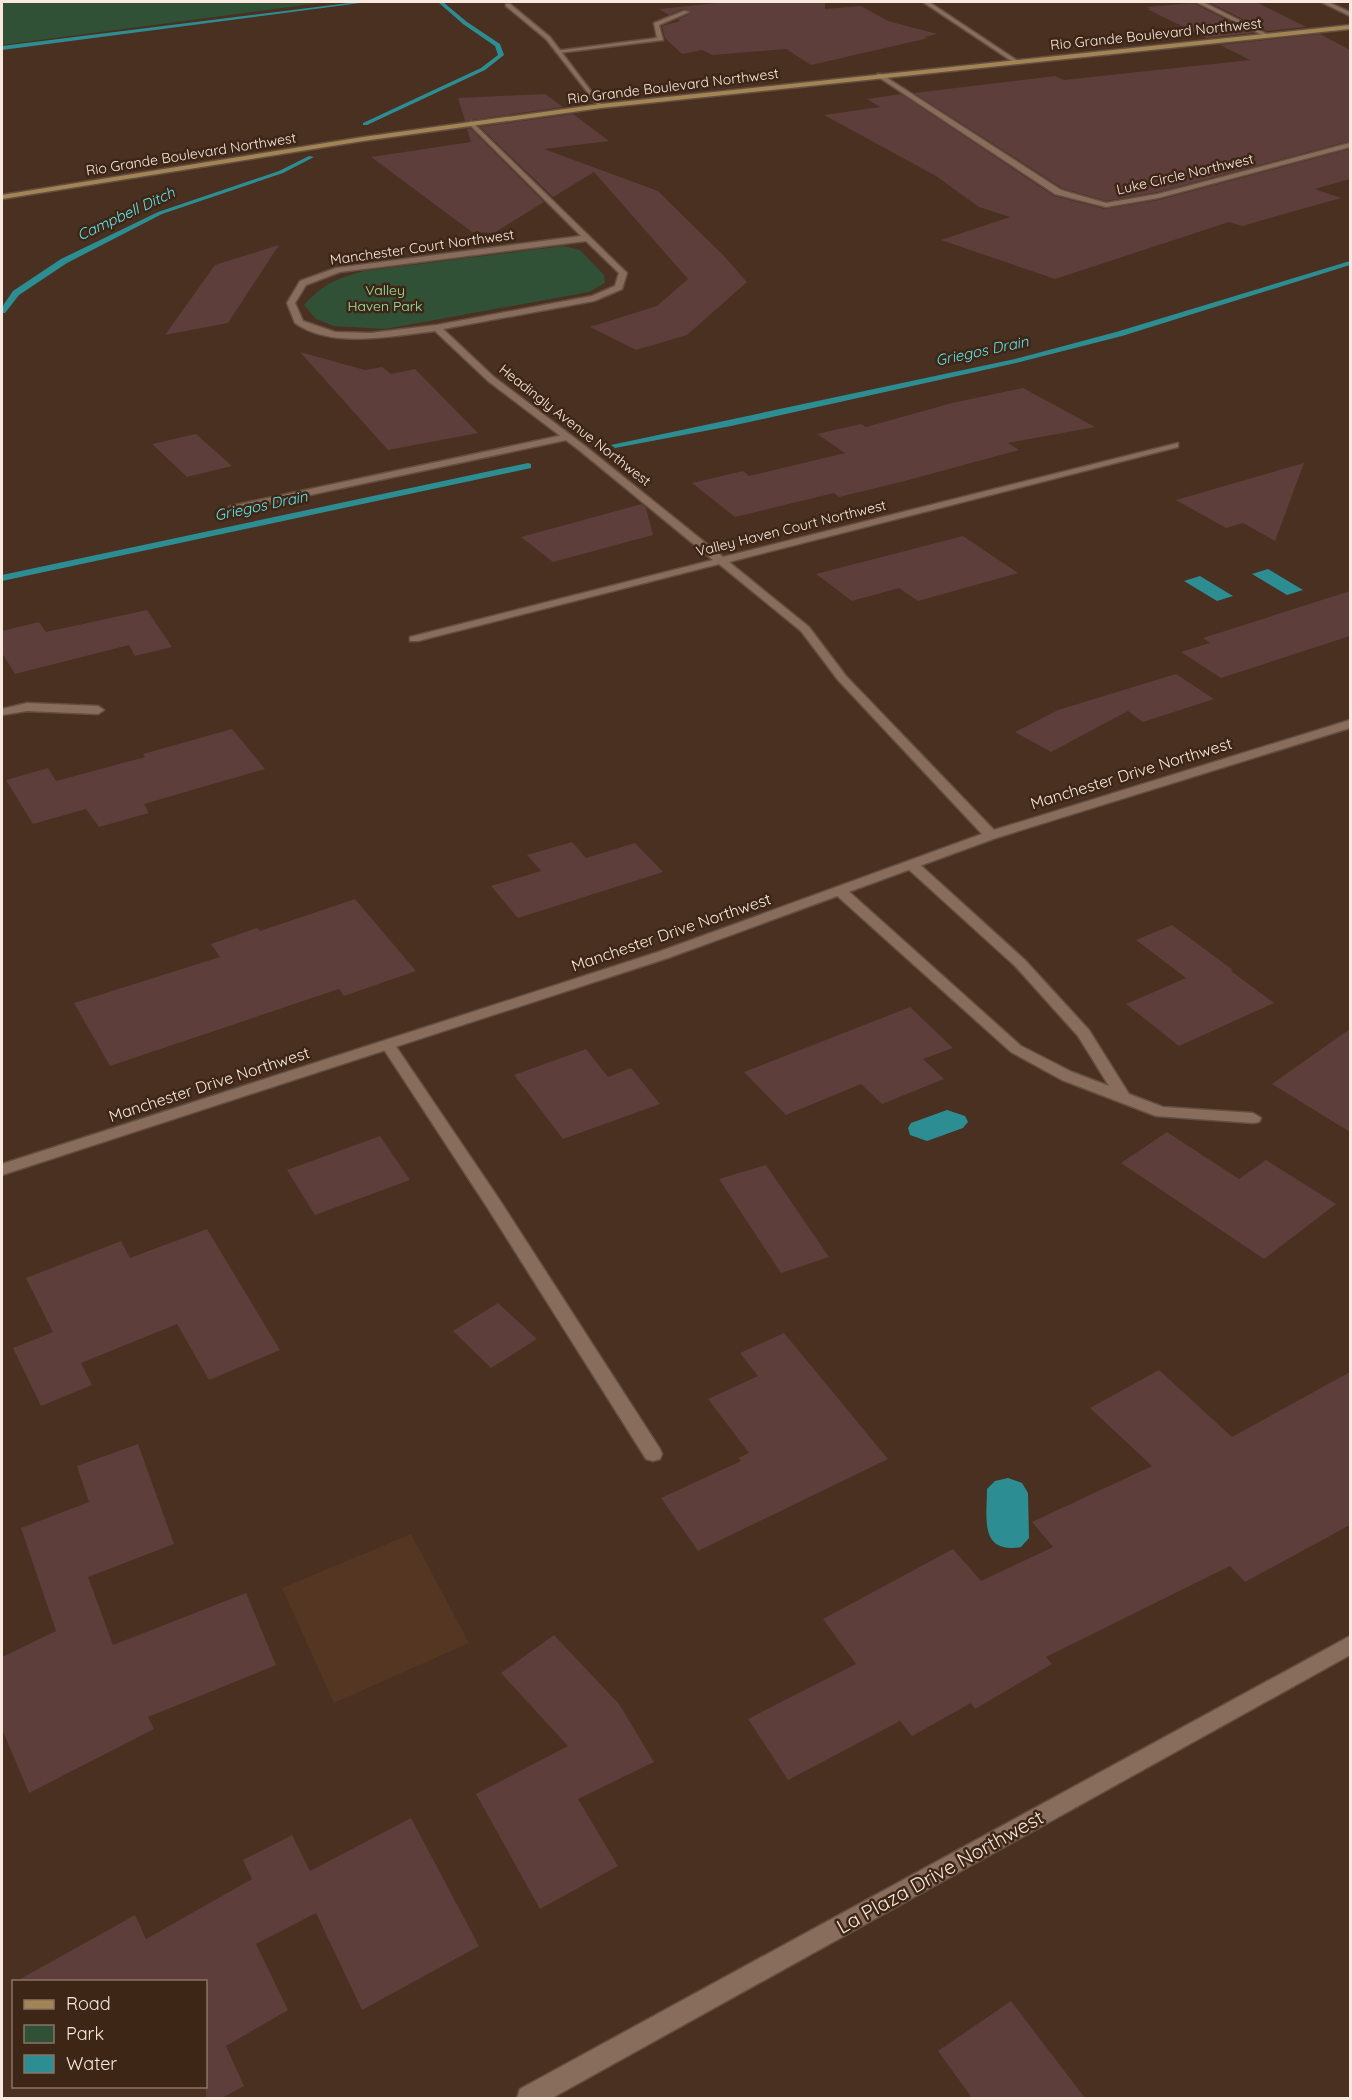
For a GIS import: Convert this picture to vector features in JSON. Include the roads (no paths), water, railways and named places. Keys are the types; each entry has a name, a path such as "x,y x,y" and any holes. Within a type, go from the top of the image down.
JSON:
{"main road":[{"name":"Rio Grande Boulevard Northwest","path":"2,197 471,123 601,106 1350,27"}],"street":[{"path":"926,2 1015,61"},
{"path":"1199,2 1266,35"},
{"path":"1324,2 1350,14"},
{"path":"508,5 548,38 601,106"},
{"path":"558,51 661,39 656,24 686,12"},
{"name":"Luke Circle Northwest","path":"879,75 1059,192 1106,205 1158,196 1350,145"},
{"path":"437,328 594,298 619,287 623,273 471,123"},
{"name":"Manchester Court Northwest","path":"437,328 371,336 334,335 299,323 291,303 303,283 339,270 587,238"},
{"name":"Headingly Avenue Northwest","path":"437,328 491,379 568,437 805,629 842,678 991,835"},
{"path":"231,509 568,437"},
{"name":"Valley Haven Court Northwest","path":"414,639 1174,445"},
{"path":"2,712 27,706 98,710"},
{"name":"Manchester Drive Northwest","path":"2,1170 663,956 991,835 1350,724"},
{"path":"911,864 1020,963 1084,1033 1123,1097"},
{"path":"840,891 1016,1049 1066,1076 1161,1112 1253,1118"},
{"path":"388,1045 493,1203 653,1454"},
{"name":"La Plaza Drive Northwest","path":"529,2098 1350,1645"}],"water":[{"path":"1268,569 1303,590 1287,595 1252,574"},
{"path":"1200,576 1233,596 1217,601 1184,581"},
{"path":"947,1110 965,1116 968,1122 963,1128 927,1141 910,1135 908,1128 911,1123"},
{"path":"1008,1478 1022,1483 1028,1493 1029,1538 1021,1547 1007,1548 998,1545 988,1532 987,1489 995,1481"}],"waterway":[{"path":"2,48 365,2"},
{"name":"Campbell Ditch","path":"365,124 483,69 501,55 498,45 465,23 440,2"},
{"name":"Campbell Ditch","path":"2,311 16,293 64,261 160,213 281,172 311,157"},
{"name":"Griegos Drain","path":"615,445 731,423 1016,361 1119,334 1350,263"},
{"name":"Griegos Drain","path":"2,578 528,466"}],"park label":[{"name":"Valley Haven Park","path":"385,298"}]}
